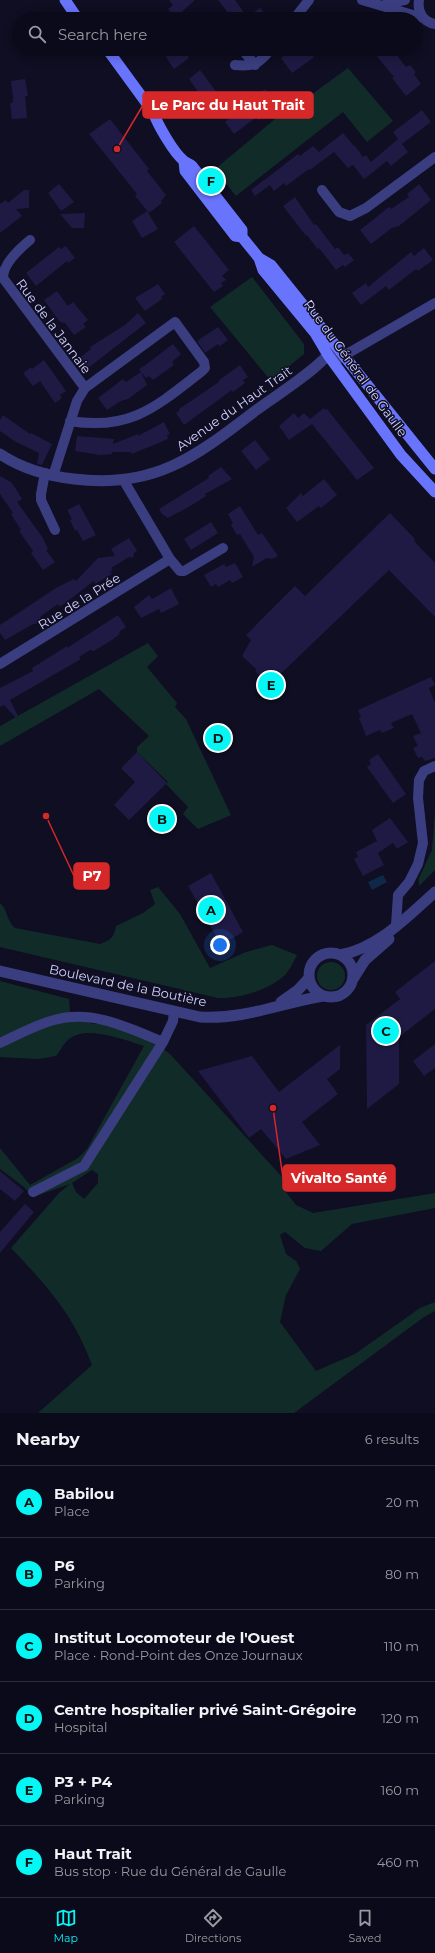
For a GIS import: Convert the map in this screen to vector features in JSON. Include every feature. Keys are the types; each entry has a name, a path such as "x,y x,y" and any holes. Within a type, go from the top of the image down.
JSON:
{"main road":[{"path":"65,0 73,12"},
{"path":"71,0 80,12"},
{"name":"Rue du Général de Gaulle","path":"105,56 149,115 156,120"},
{"name":"Rue du Général de Gaulle","path":"112,56 154,112 156,120 184,162 185,171 200,192 235,236 242,237 259,258 263,270 320,340 330,358 402,455 435,492"},
{"name":"Rue du Général de Gaulle","path":"259,258 271,265 435,469"}],"street":[{"path":"300,12 309,0"},
{"path":"362,0 384,5 402,12"},
{"path":"384,5 405,0"},
{"path":"419,0 419,12"},
{"path":"423,16 431,23"},
{"path":"248,56 255,65"},
{"path":"235,65 255,65 265,56"},
{"path":"322,190 339,212 350,216 366,208 435,156"},
{"name":"Rue de la Jannaie","path":"30,240 20,248 3,273 3,278 85,388"},
{"path":"340,352 435,303"},
{"path":"55,530 41,500 41,494 77,401 85,388 175,322 204,362 205,368 202,372 150,410 129,419 104,424 70,421"},
{"name":"Avenue du Haut Trait","path":"0,454 24,466 49,475 87,480 124,481 156,473 192,457 314,368 340,352"},
{"path":"124,481 178,570 182,571 223,548"},
{"name":"Rue de la Prée","path":"0,664 170,558"},
{"path":"396,926 398,895 409,882 418,864 423,843 418,798 419,780 424,772 435,766"},
{"path":"435,892 396,926 360,950 340,955 330,953 319,957 311,966 309,978 314,989 323,996 334,997 344,993 353,980 356,972 369,956 435,900"},
{"path":"340,955 348,961 352,968 353,980"},
{"name":"Boulevard de la Boutière","path":"0,971 174,1011 216,1018 241,1016 323,996"},
{"name":"Boulevard de la Boutière","path":"273,1007 293,994 309,978"},
{"path":"33,1192 84,1166 163,1042 172,1021 174,1011"},
{"path":"0,1043 53,1020 73,1017 115,1022 163,1042"}],"green space":[{"path":"348,68 393,121 367,142 343,112 236,196 215,169 298,100 301,102"},
{"path":"252,277 304,344 304,354 271,381 210,307"},
{"path":"148,643 158,656 147,667 177,703 175,707 186,719 231,815 198,829 183,814 188,807 166,784 168,782 137,752 137,747 149,736 99,689 0,746 0,726"},
{"path":"435,811 435,870 419,886 419,878 432,850"},
{"path":"158,887 180,914 210,968 246,952 272,945 297,955 288,972 277,981 253,993 235,997 218,998 0,947 0,903 5,909 15,928 100,944 111,938 116,926 143,913 155,904 150,890"},
{"path":"331,962 341,966 345,976 341,986 331,990 321,986 317,976 321,966"},
{"path":"0,981 69,999 70,1013 93,1024 113,1024 147,1035 171,1055 283,1178 286,1192 296,1205 313,1213 435,1193 435,1208 352,1224 321,1251 305,1248 285,1232 280,1235 286,1254 296,1261 300,1269 286,1295 280,1322 316,1371 355,1354 420,1308 435,1302 435,1311 424,1317 294,1413 38,1413 92,1365 85,1347 68,1316 48,1289 11,1248 59,1193 70,1184 33,1197 24,1187 0,1169 0,1148 30,1185 78,1158 87,1149 144,1046 108,1035 88,1033 79,1034 70,1038 56,1056 38,1059 0,1057","holes":["92,1170 98,1174 98,1183 84,1199 76,1192 72,1183"]}],"water":[{"path":"383,875 387,882 372,890 368,882"}],"building":[{"path":"169,0 195,0 182,12 170,12 168,9 173,5"},
{"path":"218,0 235,0 243,12 227,12"},
{"path":"260,8 263,12 254,12"},
{"path":"188,56 189,58 174,69 166,57"},
{"path":"283,56 314,56 292,73 281,58"},
{"path":"377,56 397,56 406,67 410,65 416,72 414,74 421,84 406,96 392,78 394,77"},
{"path":"200,70 218,94 206,103 189,79"},
{"path":"25,79 28,96 25,96 27,118 12,119 10,103 13,103 13,97 11,81"},
{"path":"265,89 278,105 259,120 257,118 254,119 234,134 225,122"},
{"path":"422,110 431,122 402,144 408,152 391,166 387,161 364,179 353,165 348,168 334,152 286,186 284,183 274,191 270,185 255,196 251,190 298,154 300,156 313,146 319,152 343,133 363,157 366,155 371,162 398,139 393,132"},
{"path":"110,119 149,169 147,171 166,195 161,201 162,203 149,213 135,196 137,194 89,134"},
{"path":"59,184 74,202 61,211 48,193"},
{"path":"419,184 431,200 399,226 392,228 371,244 360,230 389,207 391,209 409,197 407,194"},
{"path":"24,190 29,190 29,208 16,209 22,216 0,233 0,204 6,200 8,203"},
{"path":"295,197 314,225 316,224 335,249 338,247 344,255 348,253 354,260 345,267 343,265 336,270 319,248 318,250 307,235 306,236 283,206"},
{"path":"147,211 158,229 142,238 132,221"},
{"path":"85,213 84,228 72,228 60,214"},
{"path":"194,226 229,270 222,276 226,280 221,283 223,286 214,292 174,242"},
{"path":"66,246 75,258 68,263 67,261 36,286 26,273 59,247 61,249"},
{"path":"424,248 433,260 418,271 416,269 389,290 386,286 361,305 352,293 366,283 368,287 411,252 414,256"},
{"path":"158,284 165,294 161,297 162,299 145,311 135,298"},
{"path":"57,291 68,306 73,302 88,320 83,324 86,327 74,335 65,323 60,322 44,300"},
{"path":"138,313 146,323 87,369 79,358 91,349 90,347 125,325"},
{"path":"218,327 228,340 220,346 218,344 205,353 197,341"},
{"path":"173,344 181,354 172,362 174,365 153,380 149,376 146,378 139,369"},
{"path":"44,360 66,391 60,395 62,398 55,403 40,381 33,386 23,373 31,367 32,369"},
{"path":"240,365 248,377 243,380 245,383 233,392 232,390 184,425 176,413 180,410 179,409 219,382 218,381"},
{"path":"141,372 147,385 128,399 121,401 107,410 98,398 123,379 126,382"},
{"path":"324,408 325,410 327,409 374,468 357,480 312,424 289,440 279,426 294,413 298,418 304,413 310,419"},
{"path":"3,415 30,434 31,433 52,444 42,465 37,464 39,453 16,442 0,431 0,420"},
{"path":"164,422 170,434 167,435 168,439 132,454 131,452 112,452 112,454 100,455 75,451 77,436 114,439 113,444 138,434 138,436"},
{"path":"255,440 270,459 256,470 241,451"},
{"path":"221,467 232,479 205,494 206,496 192,505 168,518 162,514 159,509 209,478 208,476"},
{"path":"0,476 11,482 16,489 22,499 17,502 43,538 48,549 46,550 55,562 43,570 31,553 33,551 19,531 21,530 11,514 13,513 0,494"},
{"path":"324,479 337,495 321,508 319,506 297,522 286,508 301,493 303,496"},
{"path":"79,504 96,535 83,541 77,530 75,531 70,520 72,519 67,510"},
{"path":"240,506 258,535 262,533 278,556 272,559 267,558 252,567 254,557 240,534 237,535 231,525 233,523 228,514"},
{"path":"390,513 435,563 435,617 389,570 269,685 255,671 257,670 242,656 251,640 246,635 295,586 305,596"},
{"path":"211,522 218,533 191,550 184,539"},
{"path":"129,538 137,551 134,553 133,558 129,557 111,568 113,570 110,572 112,574 95,584 94,581 60,607 58,604 41,616 39,623 33,624 5,640 0,633 0,625 56,588 74,579 76,581 98,558 115,556 111,549"},
{"path":"235,563 243,577 232,583 230,580 218,587 216,584 211,587 204,575 224,564 226,567"},
{"path":"171,588 179,604 161,613 159,609 141,618 134,607 149,595 152,599"},
{"path":"118,615 126,627 119,632 120,634 94,651 90,650 79,657 81,659 10,700 18,716 16,718 4,705 0,707 0,688 33,671 32,668 67,646 67,648"},
{"path":"431,677 435,685 429,688 435,703 435,758 425,761 422,757 418,758 413,748 418,746 413,736 421,733 412,714 391,723 394,728 382,733 380,730 366,736 359,718 361,717 358,710"},
{"path":"137,752 167,783 129,820 114,805 135,782 121,768"},
{"path":"378,754 406,794 393,803 367,767 371,764 369,760"},
{"path":"390,818 408,842 397,849 393,843 378,853 384,865 363,876 354,859 358,857 356,852 377,841 372,830"},
{"path":"211,873 243,932 221,945 188,886"},
{"path":"435,961 435,1009 399,1037 399,1084 367,1109 366,1025 400,999 395,992"},
{"path":"435,1044 435,1068 424,1076 413,1061"},
{"path":"340,1045 340,1069 327,1079 338,1094 302,1122 320,1145 286,1159 261,1129 249,1138 198,1071 252,1056 279,1092"},
{"path":"0,1171 24,1191 15,1201 0,1189"},
{"path":"25,1204 34,1212 0,1253 0,1232"}],"place":[{"name":"Le Parc du Haut Trait","path":"117,149"},
{"name":"Haut Trait","path":"211,181"},
{"name":"P3 + P4","path":"271,685"},
{"name":"Centre hospitalier privé Saint-Grégoire","path":"218,738"},
{"name":"P7","path":"46,816"},
{"name":"P6","path":"162,819"},
{"name":"Babilou","path":"211,910"},
{"name":"Institut Locomoteur de l'Ouest","path":"386,1031"},
{"name":"Vivalto Santé","path":"273,1108"}]}
